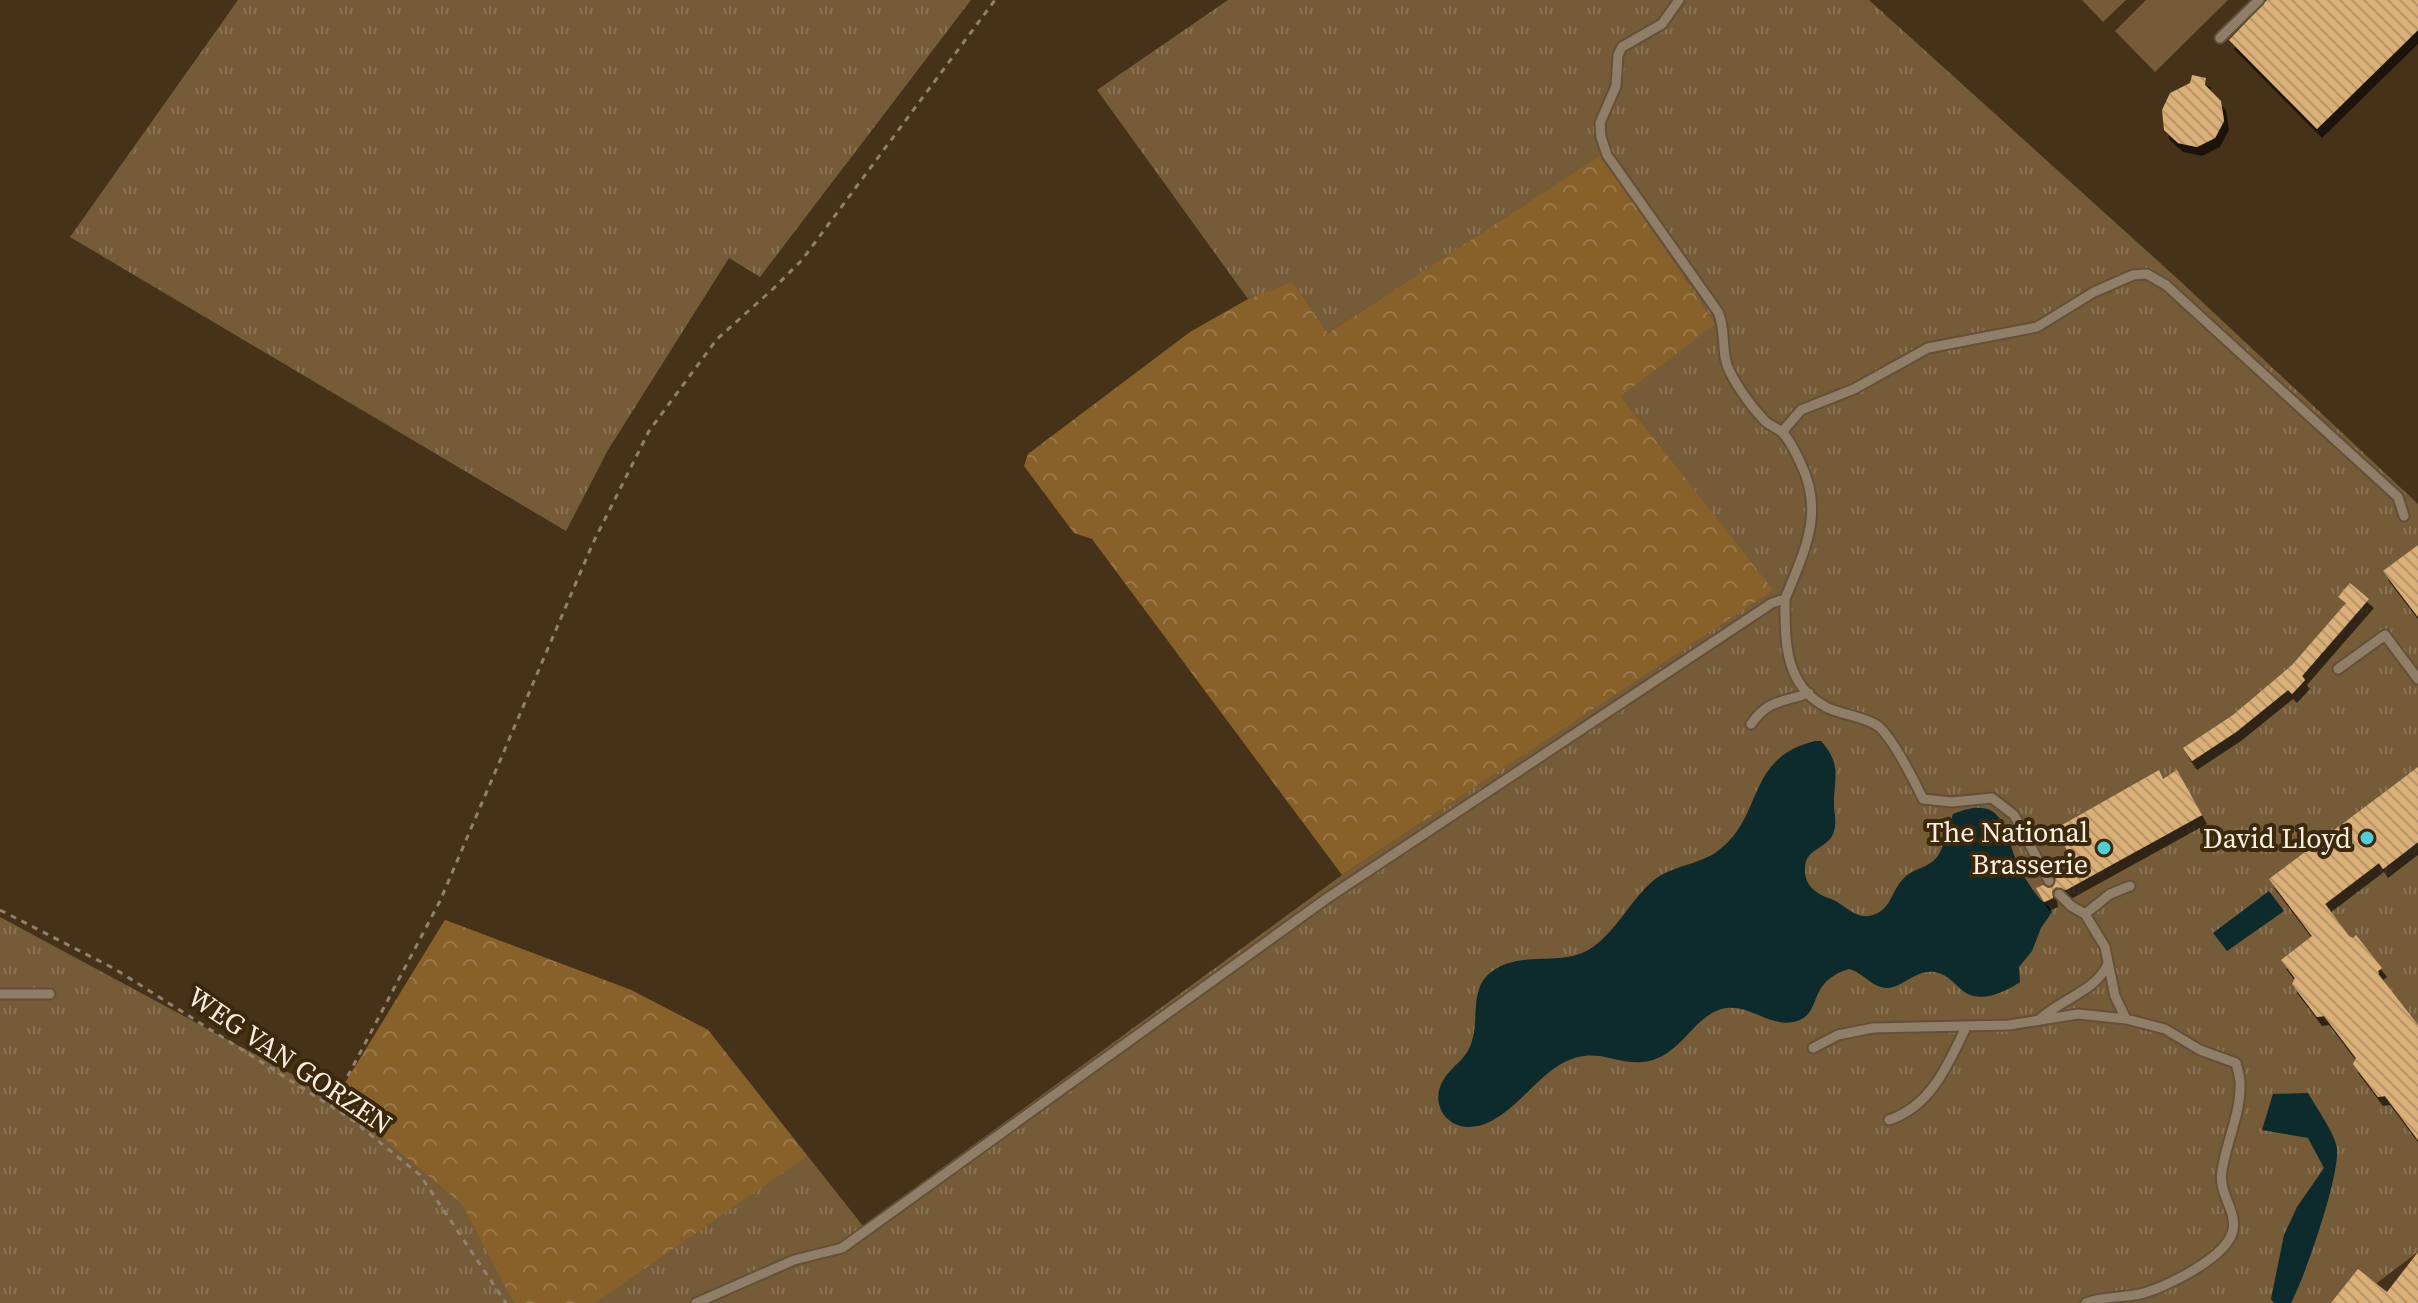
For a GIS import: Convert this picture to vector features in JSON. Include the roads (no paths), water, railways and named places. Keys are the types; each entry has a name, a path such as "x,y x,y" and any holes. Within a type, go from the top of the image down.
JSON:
{"lane":[{"path":"1679,0 1662,24 1622,47 1618,55 1616,86 1600,123 1603,146 1718,312 1725,330 1725,356 1730,373 1767,422 1782,432 1811,484 1813,504 1803,554 1785,599 1785,638 1797,683 1824,706 1878,726 1910,771 1923,799 1952,802 1992,798 2014,815 2049,881"},
{"path":"2220,38 2259,0"},
{"path":"1782,432 1801,410 1867,382 1918,352 1950,342 2028,330 2055,318 2094,292 2133,275 2147,274 2166,285 2398,497 2404,516"},
{"path":"696,1303 794,1260 842,1248 1326,899 1772,603 1785,599"},
{"path":"2338,669 2385,635 2418,679"},
{"path":"1751,724 1761,710 1771,703 1809,693"},
{"path":"2085,914 2110,894 2130,886"},
{"path":"2059,894 2085,914 2105,947 2115,996 2126,1019"},
{"path":"2040,1019 2091,985 2108,963"},
{"path":"0,994 50,994"},
{"path":"1813,1048 1838,1035 1873,1028 2009,1025 2078,1014 2126,1019 2165,1029 2200,1050 2236,1063 2241,1086 2220,1183 2232,1217 2233,1230 2226,1245 2210,1259 2141,1294 2086,1303"},
{"path":"1889,1120 1906,1114 1919,1104 1942,1076 1966,1027"}],"water":[{"path":"1821,741 1834,761 1835,825 1830,839 1808,857 1806,876 1810,885 1859,915 1877,914 1887,906 1905,877 1936,859 1944,845 1953,814 1985,808 1995,813 2001,821 2022,873 2052,912 2041,928 2032,951 2019,967 2020,982 2002,992 1980,997 1966,993 1940,973 1922,973 1883,988 1849,969 1826,981 1810,1011 1797,1021 1779,1022 1736,1008 1716,1011 1661,1057 1638,1062 1597,1056 1574,1058 1550,1072 1494,1120 1468,1127 1459,1126 1446,1117 1439,1103 1440,1087 1470,1047 1477,996 1490,973 1515,961 1568,957 1593,947 1610,932 1654,880 1708,857 1731,839 1765,775 1776,761 1792,750"},
{"path":"2269,891 2284,911 2227,951 2213,933"},
{"path":"2308,1093 2333,1135 2337,1148 2336,1162 2320,1226 2297,1290 2291,1303 2274,1303 2271,1299 2284,1235 2297,1207 2324,1168 2308,1138 2262,1130 2273,1094"}],"place":[{"name":"David Lloyd","path":"2367,838"},
{"name":"The National Brasserie","path":"2104,848"}]}
